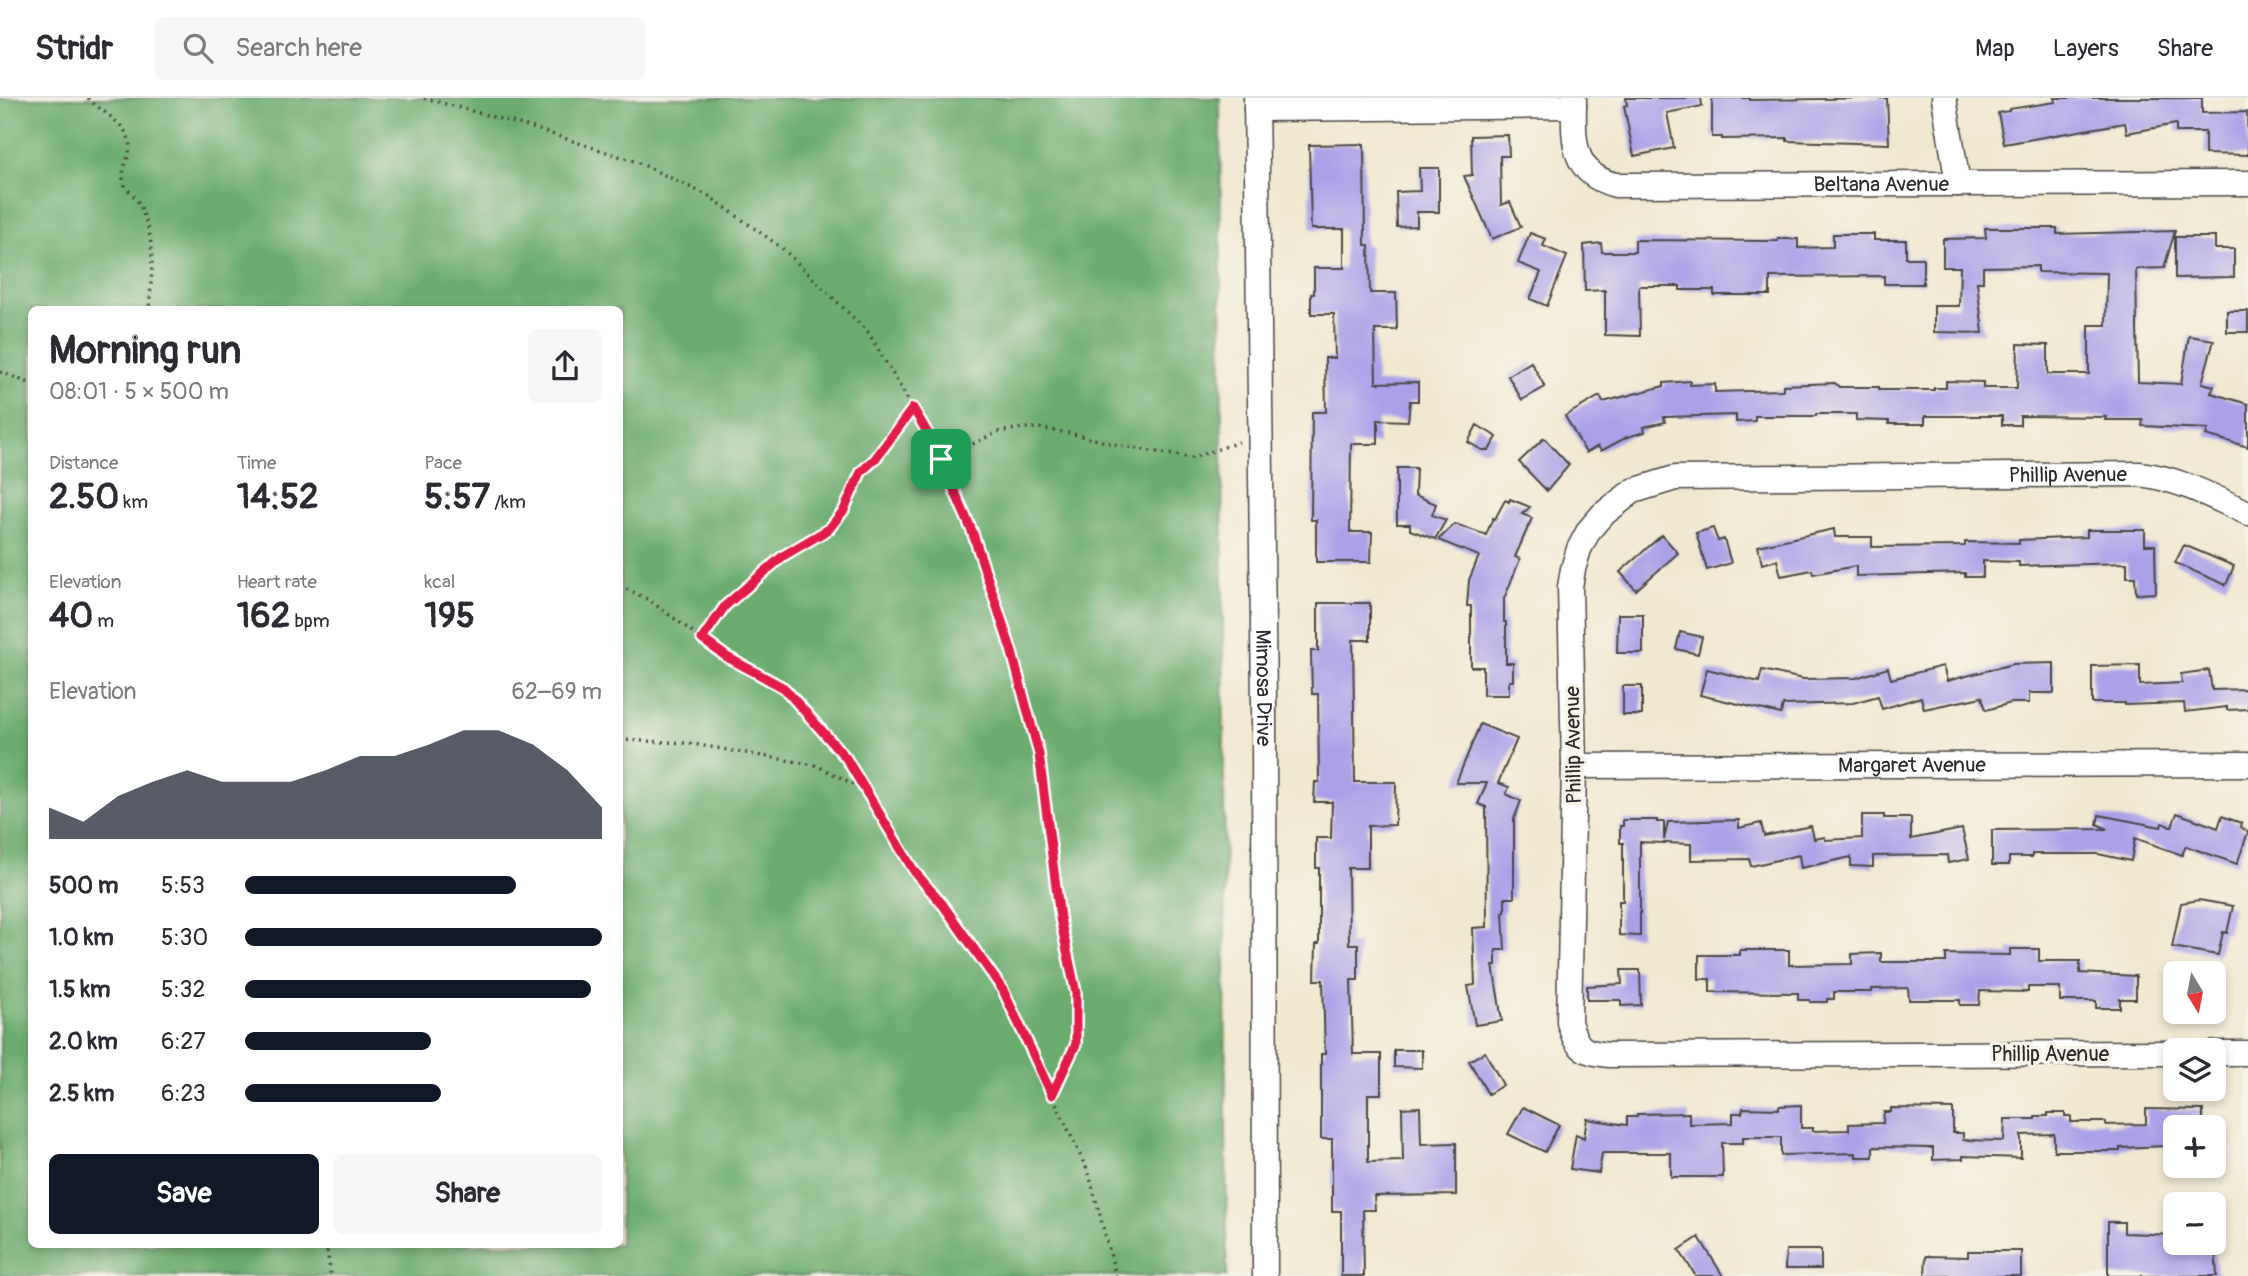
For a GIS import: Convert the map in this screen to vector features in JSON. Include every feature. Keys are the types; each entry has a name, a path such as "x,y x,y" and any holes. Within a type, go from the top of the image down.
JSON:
{"street":[{"path":"1944,98 1958,184"},
{"path":"1256,104 1574,102"},
{"name":"Beltana Avenue","path":"1574,102 1575,147 1578,157 1592,176 1615,185 2248,183"},
{"name":"Mimosa Drive","path":"1256,104 1264,701 1265,1276"},
{"name":"Phillip Avenue","path":"2163,1053 1609,1055 1582,1050 1569,1022 1574,766 1570,587 1573,569 1584,539 1602,515 1633,491 1675,478 2139,474 2159,476 2180,483 2248,513"},
{"name":"Margaret Avenue","path":"1574,766 2248,764"},
{"path":"2226,1053 2248,1053"}],"path":[{"path":"88,98 120,124 128,137 130,155 123,174 125,188 136,199 146,221 151,243 149,306"},
{"path":"424,98 530,127 637,162 709,197 782,248 868,332 941,459 977,544 1011,649 1039,754 1060,918 1076,993 1076,1044 1052,1095"},
{"path":"0,372 28,382"},
{"path":"702,639 734,597 783,556 829,529 844,510 861,472 875,459 913,408"},
{"path":"941,459 999,432 1023,428 1049,429 1122,446 1192,458 1260,433"},
{"path":"623,587 649,600 727,657 784,688 846,758 914,871 943,905 1003,990 1089,1174 1116,1276"},
{"path":"623,740 687,743 815,765 864,788"},
{"path":"327,1248 331,1276"}],"green space":[{"path":"0,98 1220,98 1227,1276 0,1276"}],"building":[{"path":"1626,98 1701,98 1702,106 1667,113 1674,148 1634,156 1624,106 1627,105"},
{"path":"1712,98 1887,98 1889,144 1712,137"},
{"path":"2055,98 2202,98 2202,113 2247,112 2248,155 2205,154 2205,132 2176,132 2176,124 2127,133 2125,123 2004,144 1998,113 2056,102"},
{"path":"1508,135 1509,156 1500,156 1501,205 1510,202 1521,227 1492,239 1464,176 1472,175 1471,136"},
{"path":"1364,144 1365,245 1369,245 1370,293 1396,293 1397,330 1375,330 1376,383 1418,382 1418,401 1410,401 1408,421 1378,420 1378,444 1351,444 1350,532 1372,532 1371,562 1316,562 1316,520 1311,520 1312,412 1326,412 1325,358 1335,358 1334,314 1311,314 1311,294 1314,294 1314,268 1344,268 1344,229 1311,229 1309,145"},
{"path":"1419,168 1439,168 1439,212 1417,212 1417,226 1397,227 1396,192 1420,191"},
{"path":"1985,228 2057,228 2057,234 2175,231 2164,268 2136,269 2138,382 2181,384 2189,336 2214,340 2202,383 2214,386 2211,393 2248,404 2248,447 2206,435 2208,429 2142,426 2143,420 2105,420 2106,417 2020,416 2020,425 2002,425 2002,416 1925,416 1925,424 1889,424 1889,421 1856,420 1856,414 1816,414 1755,416 1755,421 1736,422 1736,415 1664,417 1665,422 1644,427 1645,432 1627,437 1601,451 1598,446 1586,453 1565,416 1600,396 1603,402 1664,386 1664,383 1690,381 1690,385 1715,384 1715,392 1783,390 1783,385 1835,383 1839,387 1879,387 1879,390 1934,390 1946,388 1946,381 1983,382 1983,388 2017,388 2018,344 2048,345 2048,374 2089,374 2089,325 2106,325 2107,273 2038,272 2038,266 1983,267 1983,282 1977,282 1983,333 1934,332 1934,306 1959,306 1960,267 1943,267 1943,239 1986,238"},
{"path":"1530,233 1546,239 1543,246 1567,256 1547,306 1530,299 1541,272 1518,263"},
{"path":"1833,234 1874,234 1874,240 1906,240 1906,258 1923,258 1923,284 1884,284 1884,276 1770,277 1770,295 1714,295 1714,290 1680,290 1680,286 1639,286 1640,336 1605,335 1605,290 1585,291 1584,245 1601,243 1602,252 1635,252 1635,240 1798,239 1798,248 1833,247"},
{"path":"2175,237 2215,237 2215,249 2234,249 2234,277 2175,278"},
{"path":"2227,311 2248,311 2248,332 2227,332"},
{"path":"1531,362 1545,387 1522,400 1508,376"},
{"path":"1477,425 1497,437 1489,450 1482,450 1468,442"},
{"path":"1544,438 1569,465 1547,491 1519,462"},
{"path":"1397,468 1416,468 1415,495 1436,504 1432,515 1446,520 1435,539 1410,530 1410,524 1397,524"},
{"path":"1510,499 1530,507 1522,514 1532,518 1515,557 1520,559 1504,599 1506,663 1513,663 1513,681 1509,681 1509,695 1483,695 1483,667 1471,667 1471,606 1467,606 1469,580 1479,556 1438,540 1455,524 1486,535 1505,500 1509,502"},
{"path":"1713,528 1718,541 1724,539 1731,563 1707,570 1696,533"},
{"path":"1834,529 1835,537 1872,537 1872,547 1965,546 1965,542 2019,543 2019,540 2087,537 2087,530 2145,530 2145,545 2155,545 2156,593 2136,594 2135,577 2127,577 2127,563 2019,566 2019,562 1983,561 1983,577 1965,577 1965,573 1856,576 1856,566 1813,574 1812,570 1781,576 1777,560 1762,564 1758,546"},
{"path":"1662,535 1678,553 1636,590 1620,572"},
{"path":"2184,545 2234,566 2226,585 2175,563"},
{"path":"1318,603 1370,603 1370,640 1353,640 1355,782 1396,782 1395,825 1368,826 1368,868 1348,868 1349,944 1358,944 1358,980 1351,980 1353,1054 1381,1054 1381,1094 1368,1094 1368,1162 1403,1161 1402,1108 1420,1107 1421,1144 1456,1143 1456,1195 1374,1196 1375,1210 1363,1210 1364,1276 1341,1276 1341,1211 1332,1211 1332,1139 1321,1139 1321,1054 1325,1054 1323,980 1315,980 1316,944 1319,944 1319,868 1316,868 1316,838 1331,838 1332,802 1314,802 1315,782 1319,782 1318,694 1312,694 1311,651 1318,651"},
{"path":"1618,614 1643,614 1643,653 1617,653"},
{"path":"1680,632 1702,637 1698,654 1676,649"},
{"path":"2054,663 2054,693 2029,693 2029,703 2011,703 1986,710 1982,697 1924,709 1921,697 1882,709 1878,696 1853,703 1783,705 1781,714 1700,695 1707,669 1759,682 1762,670 1803,679 1856,678 1888,668 1891,679 1943,666 1947,681 2013,664"},
{"path":"2140,665 2140,685 2182,683 2181,674 2209,670 2212,690 2248,689 2248,709 2227,710 2227,707 2185,712 2184,703 2092,703 2092,666"},
{"path":"1623,686 1642,686 1642,715 1623,715"},
{"path":"1480,724 1517,739 1498,783 1509,787 1506,794 1521,801 1514,819 1514,898 1505,898 1505,950 1496,950 1496,965 1493,965 1502,1021 1475,1025 1468,986 1475,985 1473,928 1487,927 1486,807 1478,804 1487,783 1456,783"},
{"path":"2177,813 2218,828 2222,816 2241,823 2240,827 2248,832 2237,864 2186,846 2182,855 2135,838 2131,861 2098,854 2032,854 2032,857 2009,857 2009,865 1992,865 1992,830 2107,829 2097,824 2099,815 2161,827 2162,823 2172,827"},
{"path":"1862,815 1911,818 1911,839 1962,829 1969,859 1948,863 1947,855 1873,856 1873,867 1851,866 1851,857 1801,868 1799,855 1751,866 1749,859 1691,860 1691,844 1640,842 1640,936 1619,935 1619,901 1623,901 1623,843 1620,843 1620,826 1623,826 1623,820 1664,822 1664,840 1668,822 1739,820 1739,828 1761,823 1764,836 1811,826 1814,839 1825,837 1825,840 1862,838"},
{"path":"2199,900 2233,906 2227,933 2223,932 2218,955 2172,947 2181,903"},
{"path":"2010,949 2039,949 2039,961 2080,961 2080,973 2136,976 2136,999 2120,999 2120,1008 2096,1008 2096,1001 2060,1001 2060,987 2028,987 2028,992 1980,991 1979,1005 1960,1005 1960,1000 1909,1000 1908,988 1834,992 1834,999 1827,999 1827,1002 1810,1002 1798,1000 1798,993 1710,992 1710,979 1699,979 1699,955 1740,955 1740,950 1789,950 1789,965 1852,964 1852,954 1881,953 1881,962 1946,962 1946,954 2010,955"},
{"path":"1621,970 1640,970 1641,1005 1621,1006 1621,1000 1587,1000 1587,986 1622,984"},
{"path":"1394,1050 1422,1050 1422,1068 1394,1067"},
{"path":"1485,1052 1503,1085 1488,1094 1469,1061"},
{"path":"1801,1105 1801,1128 1813,1128 1813,1131 1849,1130 1849,1124 1883,1123 1884,1112 1891,1112 1891,1108 1953,1109 1953,1133 1963,1133 1963,1140 2004,1141 2005,1119 2035,1119 2035,1116 2048,1116 2048,1113 2065,1113 2065,1116 2071,1116 2071,1122 2106,1122 2106,1125 2146,1124 2146,1109 2203,1110 2203,1115 2163,1115 2163,1146 2120,1148 2120,1151 2054,1151 2054,1134 2021,1135 2021,1158 1963,1156 1963,1159 1933,1160 1933,1148 1873,1147 1873,1157 1856,1157 1856,1153 1781,1155 1781,1137 1743,1137 1743,1143 1722,1143 1723,1177 1671,1177 1671,1153 1602,1153 1599,1173 1570,1169 1576,1134 1584,1138 1587,1119 1627,1125 1627,1117 1637,1117 1637,1114 1689,1113 1689,1124 1733,1123 1733,1113 1742,1113 1743,1108 1779,1109 1779,1106"},
{"path":"1523,1107 1559,1125 1545,1152 1508,1134"},
{"path":"2108,1222 2124,1222 2124,1233 2163,1235 2163,1255 2216,1255 2217,1276 2108,1276"},
{"path":"1699,1237 1723,1276 1696,1276 1679,1250"},
{"path":"1786,1250 1821,1250 1821,1269 1785,1269"},
{"path":"1968,1251 2021,1251 2021,1276 1925,1276 1926,1256 1968,1257"}],"route":[{"path":"913,408 941,459 972,531 1011,649 1039,754 1060,918 1076,993 1076,1044 1052,1095 1003,990 943,905 914,871 846,758 784,688 727,657 702,639 725,606 783,556 829,529 844,510 861,472 875,459 913,408"}]}
